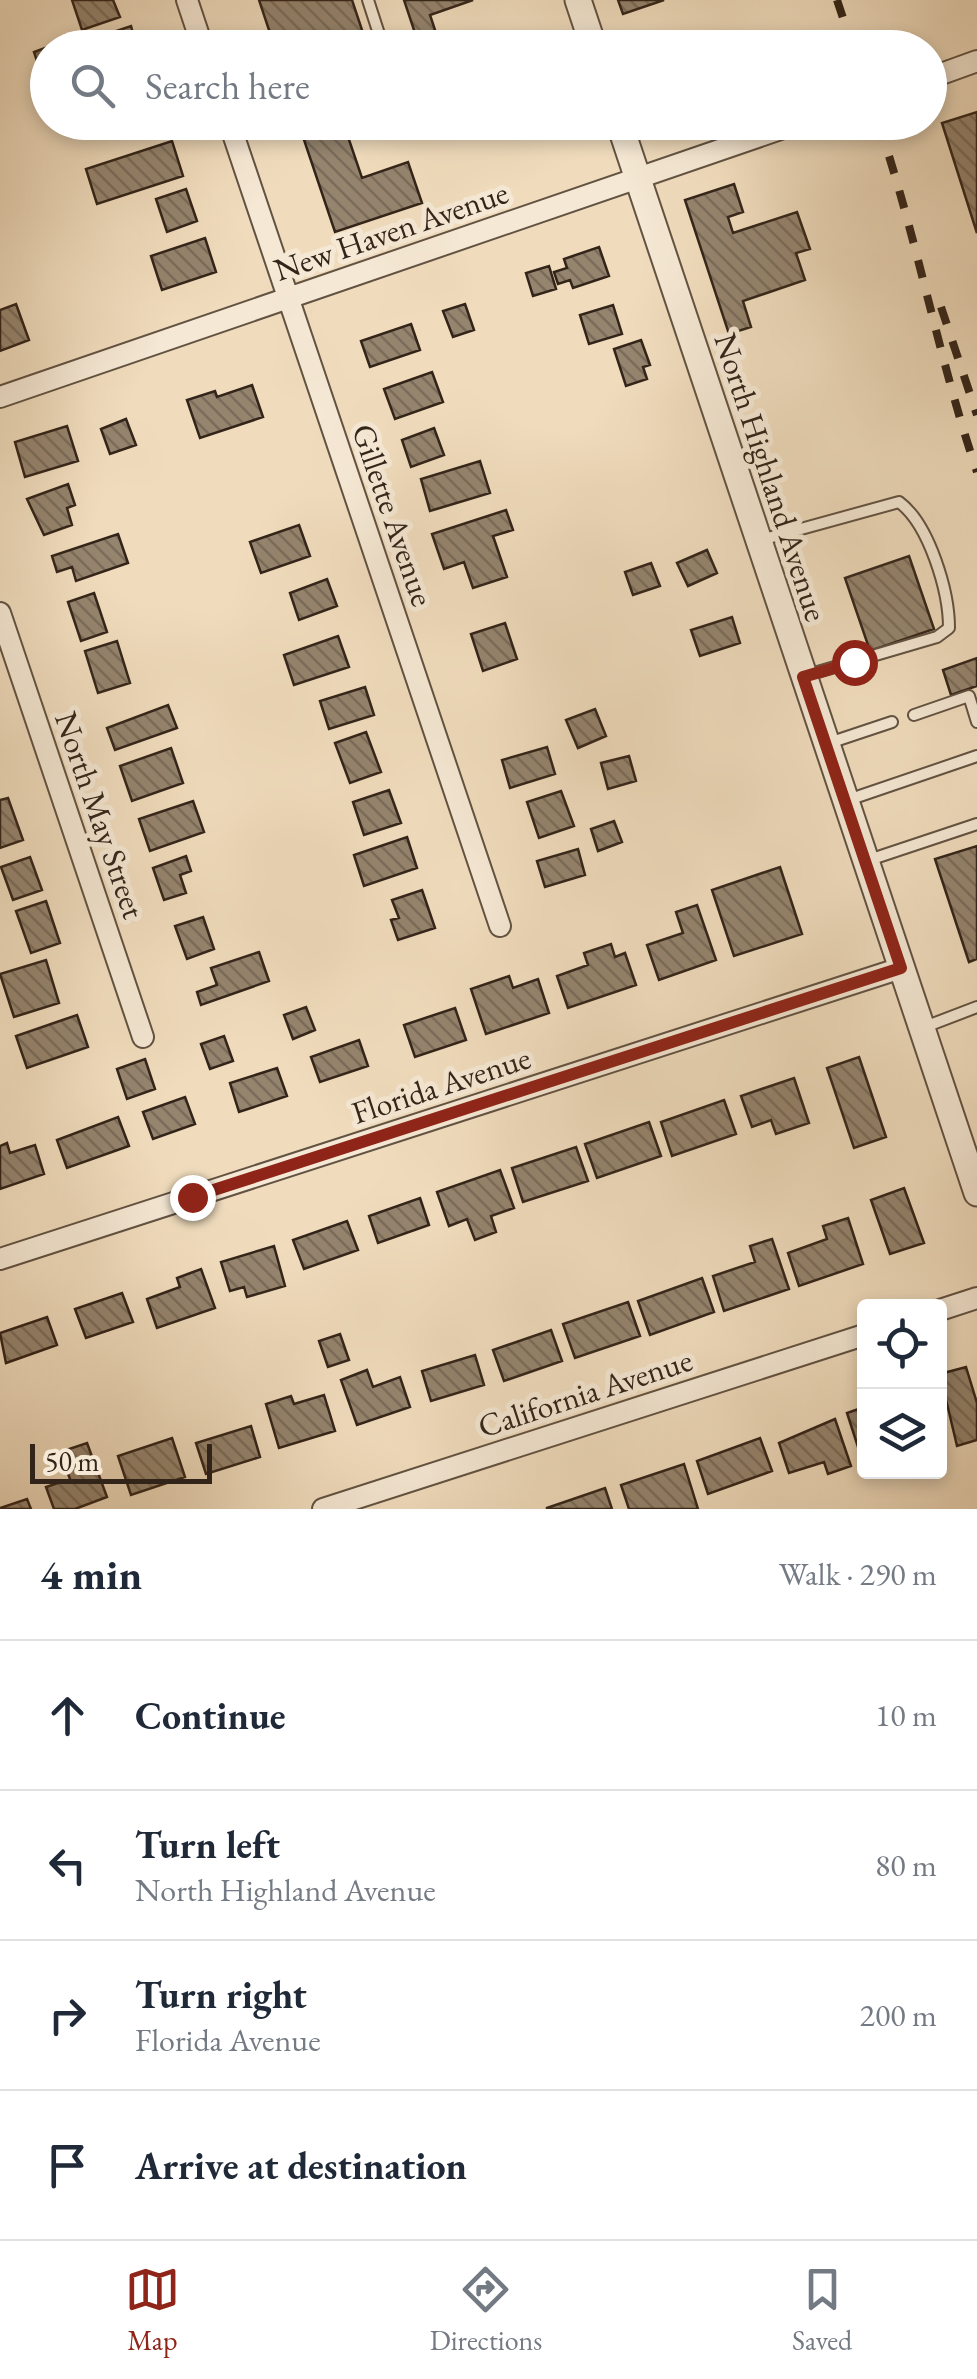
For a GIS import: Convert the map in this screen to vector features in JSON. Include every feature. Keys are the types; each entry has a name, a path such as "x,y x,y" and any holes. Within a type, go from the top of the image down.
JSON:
{"street":[{"path":"187,0 197,30"},
{"path":"578,0 588,30"},
{"path":"947,72 977,62"},
{"name":"Gillette Avenue","path":"234,140 500,926"},
{"name":"North Highland Avenue","path":"625,140 977,1193"},
{"name":"New Haven Avenue","path":"0,397 750,140"},
{"name":"North May Street","path":"0,612 143,1037"},
{"name":"Florida Avenue","path":"0,1259 901,968"},
{"path":"947,1308 977,1298"},
{"name":"California Avenue","path":"324,1509 857,1336"}],"lane":[{"path":"368,0 378,30"},
{"path":"758,542 884,502 899,502 916,514 949,609 949,628 937,637 803,677"},
{"path":"914,715 968,696 977,722"},
{"path":"825,744 892,722"},
{"path":"844,801 977,756"},
{"path":"864,862 977,824"},
{"path":"921,1028 977,1007"}],"building":[{"path":"72,0 113,0 120,17 82,30"},
{"path":"259,0 352,0 362,30 269,30"},
{"path":"404,0 473,0 430,15 435,30 414,30"},
{"path":"618,0 664,0 623,14"},
{"path":"977,112 977,233 947,139 947,121"},
{"path":"304,140 349,140 362,178 408,162 422,203 335,232"},
{"path":"172,141 183,176 97,204 86,169"},
{"path":"734,184 743,212 728,217 733,233 797,212 810,249 796,253 805,280 743,301 751,327 729,334 685,200"},
{"path":"186,189 197,221 167,232 156,199"},
{"path":"205,238 216,272 162,290 151,256"},
{"path":"599,247 609,276 573,288 570,280 558,284 554,272 567,268 564,259"},
{"path":"549,266 556,289 533,296 526,273"},
{"path":"16,304 29,340 0,351 0,310"},
{"path":"465,304 474,330 453,337 443,311"},
{"path":"613,305 622,334 589,344 580,315"},
{"path":"411,324 420,350 370,367 361,341"},
{"path":"641,340 650,365 643,367 647,379 626,386 614,349"},
{"path":"432,372 443,402 395,419 384,389"},
{"path":"252,385 263,417 200,438 187,400 215,391 217,397"},
{"path":"126,419 136,445 110,454 101,429"},
{"path":"67,426 78,461 25,477 15,442"},
{"path":"434,428 444,455 411,467 402,440"},
{"path":"480,461 490,493 430,511 421,479"},
{"path":"68,484 75,505 67,508 72,525 44,535 27,499"},
{"path":"506,510 513,530 493,536 507,577 473,588 464,562 444,569 432,534"},
{"path":"299,525 310,556 261,573 250,542"},
{"path":"118,534 128,563 76,581 72,567 57,572 52,556"},
{"path":"707,550 717,573 688,586 677,563"},
{"path":"909,556 934,629 870,651 845,578"},
{"path":"651,563 660,586 633,595 625,572"},
{"path":"327,579 337,606 299,620 290,593"},
{"path":"94,593 107,632 81,641 68,602"},
{"path":"732,617 740,643 700,656 691,630"},
{"path":"505,623 517,659 483,671 471,634"},
{"path":"338,636 349,667 294,685 284,655"},
{"path":"117,641 130,683 98,693 85,651"},
{"path":"977,658 977,686 951,695 943,670"},
{"path":"365,687 374,715 329,729 320,701"},
{"path":"168,705 177,728 115,750 107,728"},
{"path":"595,709 606,736 578,748 566,720"},
{"path":"366,732 381,772 350,783 335,743"},
{"path":"547,747 555,774 510,788 502,760"},
{"path":"171,748 183,783 132,801 120,766"},
{"path":"629,756 636,781 608,789 601,763"},
{"path":"389,790 401,823 364,835 353,802"},
{"path":"561,791 574,826 539,838 527,802"},
{"path":"8,798 23,840 0,848 0,800"},
{"path":"193,801 204,832 150,851 139,819"},
{"path":"614,821 622,842 598,851 591,829"},
{"path":"407,837 417,868 364,886 354,855"},
{"path":"977,846 977,959 969,962 935,859"},
{"path":"578,849 585,875 545,887 537,861"},
{"path":"186,856 191,871 180,875 186,893 164,900 153,868"},
{"path":"30,857 42,890 13,900 1,867"},
{"path":"780,867 802,934 734,956 712,890"},
{"path":"422,890 435,928 398,940 391,920 399,918 392,900"},
{"path":"46,901 60,943 31,953 16,911"},
{"path":"697,905 716,960 659,980 647,945 683,933 676,912"},
{"path":"203,917 214,949 187,959 175,926"},
{"path":"611,944 615,957 625,953 636,985 568,1008 557,976 588,965 584,953"},
{"path":"259,952 269,981 201,1005 197,992 217,985 211,968"},
{"path":"46,960 59,1003 14,1017 0,974"},
{"path":"509,976 513,988 538,979 549,1013 486,1034 471,989"},
{"path":"306,1007 315,1030 293,1039 284,1015"},
{"path":"455,1008 466,1040 415,1057 404,1025"},
{"path":"77,1015 88,1047 27,1068 16,1036"},
{"path":"224,1036 233,1061 210,1069 201,1044"},
{"path":"359,1040 368,1066 320,1082 311,1057"},
{"path":"859,1057 886,1137 854,1148 827,1068"},
{"path":"145,1059 155,1089 127,1099 117,1069"},
{"path":"277,1068 287,1096 239,1112 230,1083"},
{"path":"794,1078 809,1123 776,1134 771,1120 752,1127 741,1096"},
{"path":"185,1097 195,1124 153,1139 143,1112"},
{"path":"724,1100 736,1134 672,1156 661,1122"},
{"path":"118,1117 129,1146 67,1168 57,1140"},
{"path":"649,1122 661,1156 597,1178 585,1144"},
{"path":"7,1143 10,1153 35,1145 44,1174 0,1189 0,1146"},
{"path":"576,1147 588,1181 523,1202 512,1168"},
{"path":"500,1170 514,1208 491,1216 496,1232 475,1240 467,1219 449,1226 437,1192"},
{"path":"904,1188 924,1243 890,1254 871,1200"},
{"path":"420,1198 429,1225 378,1243 369,1216"},
{"path":"848,1218 863,1264 799,1286 788,1253 827,1239 823,1226"},
{"path":"347,1221 358,1250 304,1269 293,1240"},
{"path":"772,1239 789,1289 724,1311 713,1276 755,1262 750,1246"},
{"path":"274,1246 285,1286 247,1297 244,1287 230,1291 221,1262"},
{"path":"201,1269 215,1308 157,1328 147,1299 180,1287 177,1278"},
{"path":"702,1278 714,1312 650,1335 638,1301"},
{"path":"122,1293 133,1322 86,1338 75,1309"},
{"path":"628,1302 640,1336 575,1358 563,1324"},
{"path":"47,1317 57,1345 6,1363 0,1333"},
{"path":"551,1330 562,1361 504,1381 493,1350"},
{"path":"340,1334 349,1360 328,1367 319,1341"},
{"path":"475,1355 484,1385 431,1401 422,1371"},
{"path":"966,1367 977,1403 977,1440 957,1446 947,1404 947,1372"},
{"path":"367,1370 373,1387 400,1377 410,1407 357,1425 341,1380"},
{"path":"324,1395 335,1431 279,1448 266,1404 291,1396 294,1404"},
{"path":"857,1409 857,1444 847,1413"},
{"path":"835,1419 851,1466 828,1474 824,1462 789,1473 779,1443"},
{"path":"251,1426 260,1457 206,1474 196,1443"},
{"path":"172,1438 185,1477 131,1495 118,1456"},
{"path":"760,1438 772,1471 708,1494 697,1461"},
{"path":"87,1443 107,1497 75,1509 54,1509 46,1487 70,1479 60,1452"},
{"path":"684,1464 698,1509 629,1509 621,1485"},
{"path":"605,1488 612,1509 547,1509 547,1508"},
{"path":"27,1499 31,1509 0,1509 0,1508"}],"railway":[{"path":"837,0 847,30"},
{"path":"883,140 977,472"},
{"path":"941,307 977,415"}],"route":[{"path":"192,1197 901,968 803,677 854,662"}]}
